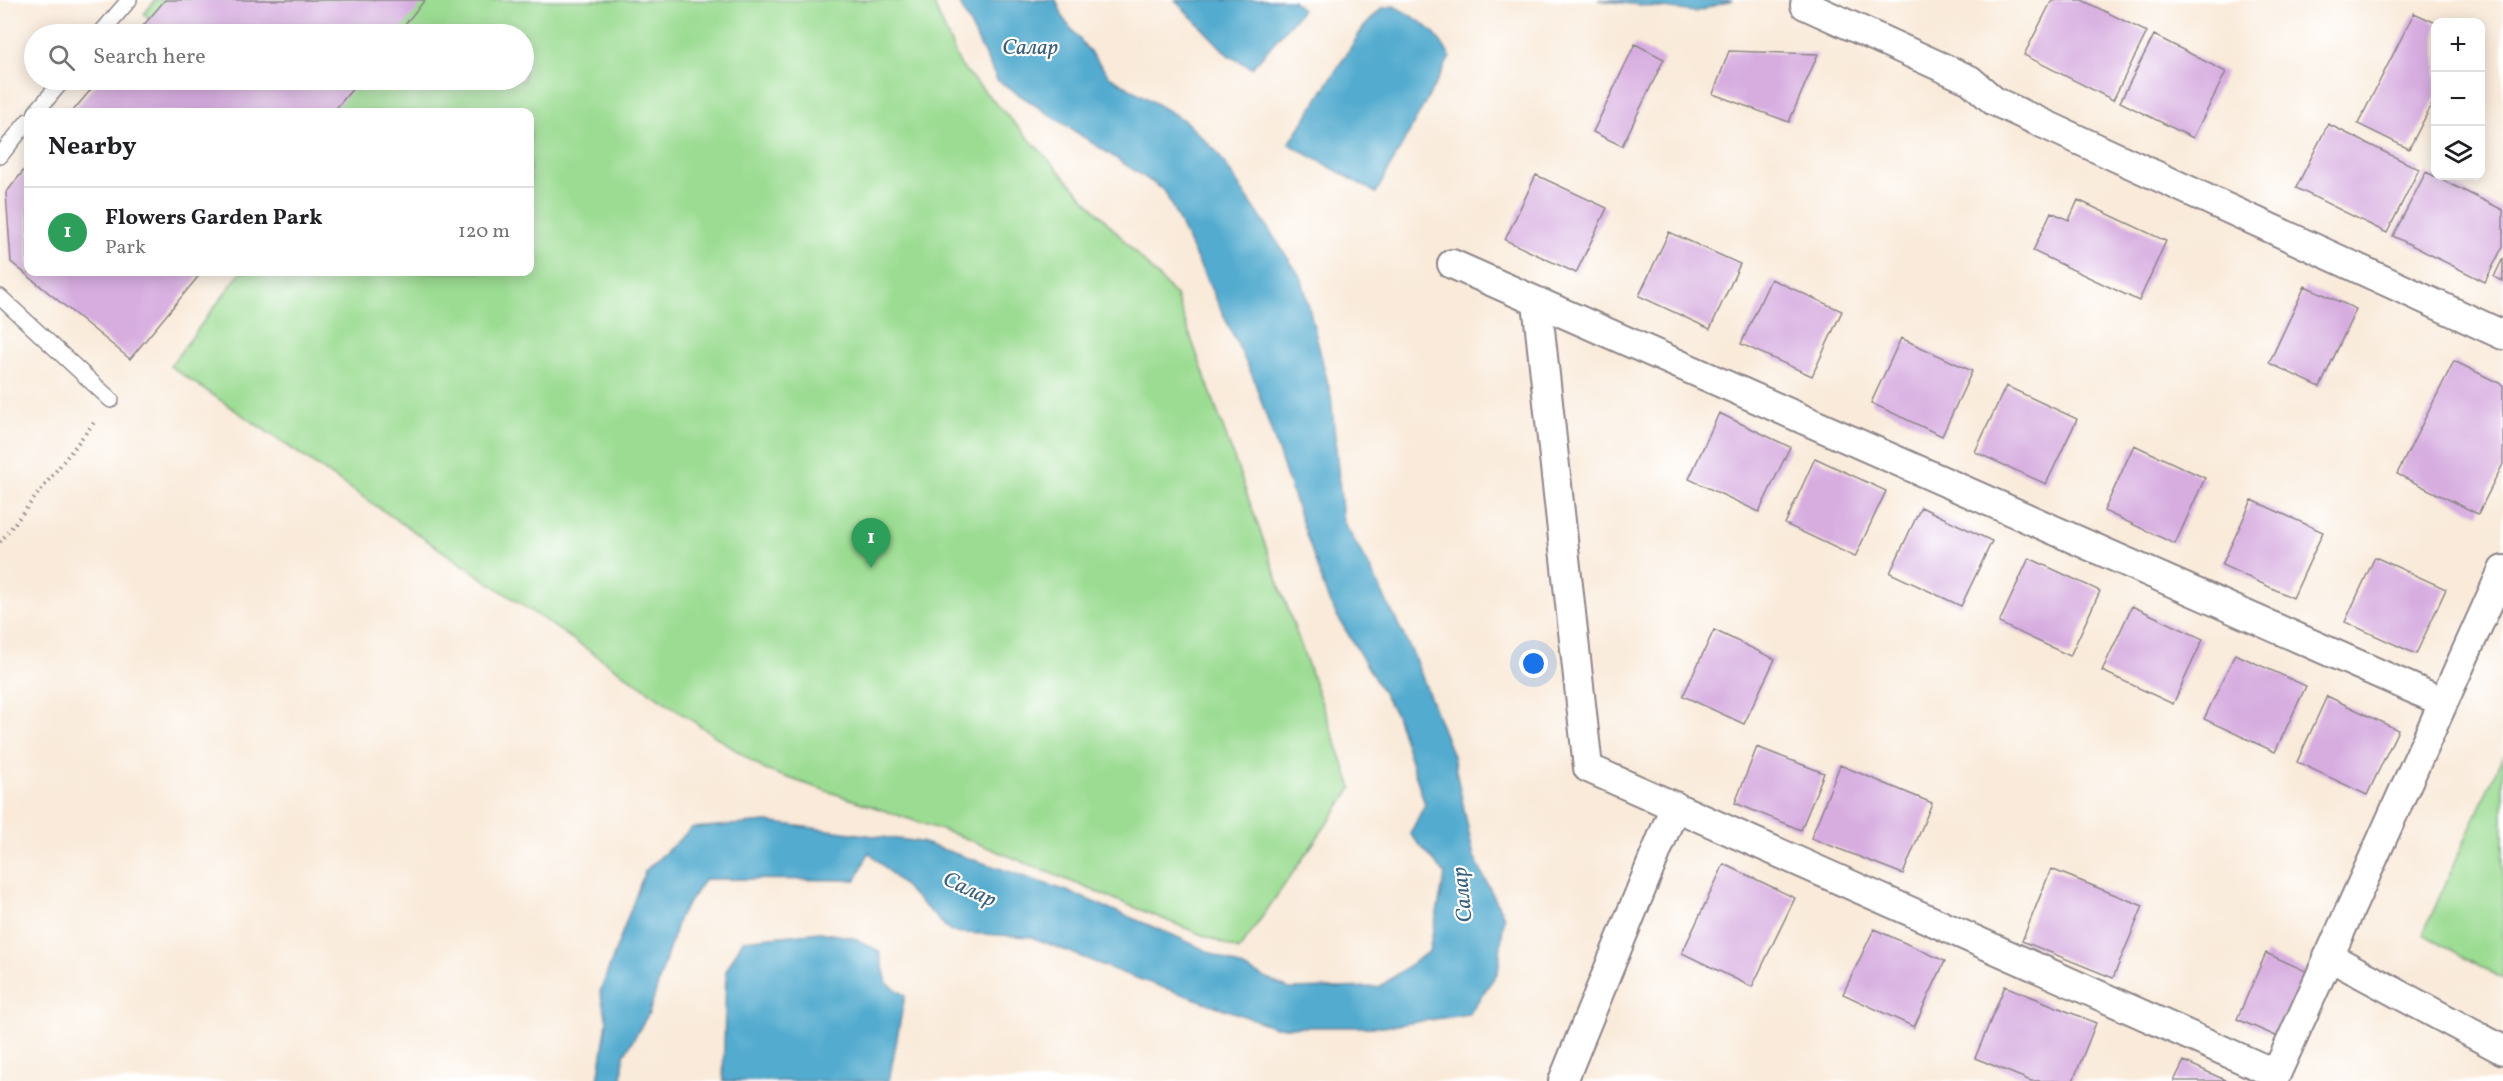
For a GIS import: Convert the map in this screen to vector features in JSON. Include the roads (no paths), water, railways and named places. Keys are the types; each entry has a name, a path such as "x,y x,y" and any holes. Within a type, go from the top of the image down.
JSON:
{"street":[{"path":"1805,5 1970,80 1994,100 2503,335"},
{"path":"1452,264 2443,702"},
{"path":"1537,302 1588,768 2274,1077 2503,570"},
{"path":"1563,1081 1675,806"},
{"path":"2328,956 2503,1050"}],"lane":[{"path":"109,24 129,0"},
{"path":"39,108 55,90"},
{"path":"0,156 24,126"},
{"path":"0,297 111,400"}],"water":[{"name":"Салар","path":"958,0 1056,0 1065,21 1109,76 1184,120 1216,151 1302,279 1331,396 1343,521 1370,568 1414,656 1453,756 1474,857 1504,917 1498,972 1469,1014 1383,1027 1275,1027 1125,974 1031,937 951,932 869,852 856,880 705,879 679,917 649,1013 624,1055 622,1081 598,1081 607,1021 600,992 645,871 692,828 767,822 921,842 1067,891 1175,936 1289,989 1379,987 1429,951 1445,874 1410,834 1425,804 1396,715 1329,602 1253,377 1164,190 997,80"},
{"path":"1175,0 1293,0 1302,10 1252,68 1229,56"},
{"path":"1598,0 1733,0 1695,12"},
{"path":"1394,6 1427,26 1439,39 1450,57 1376,193 1289,144 1363,28 1382,8"},
{"path":"820,932 854,938 879,951 887,983 905,995 889,1081 723,1081 726,971 743,940"}],"place":[{"name":"Flowers Garden Park","path":"871,568"}]}
